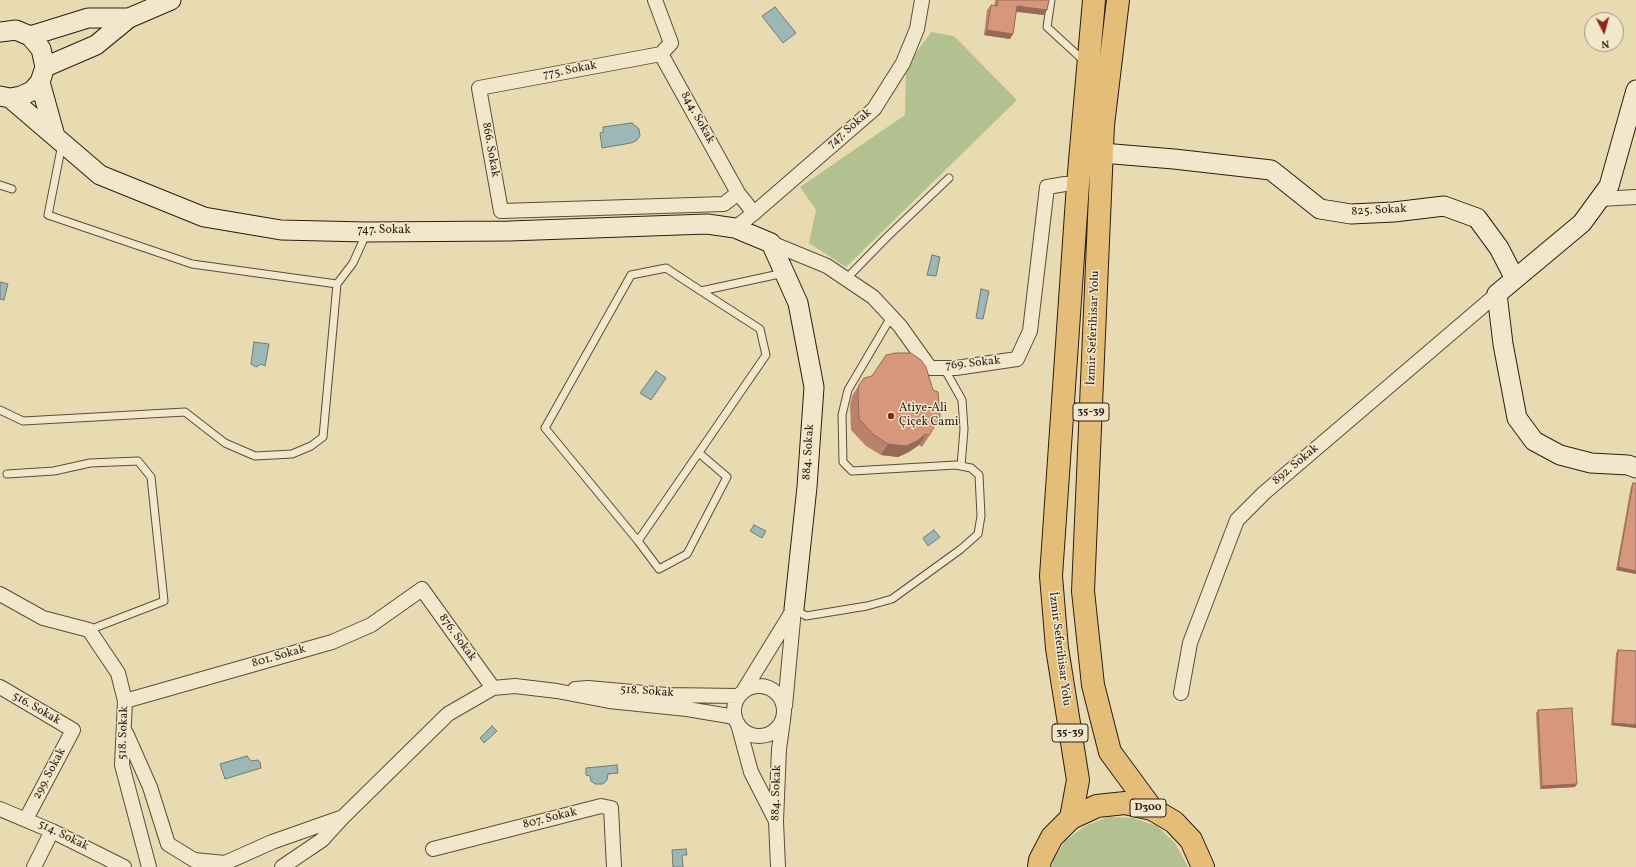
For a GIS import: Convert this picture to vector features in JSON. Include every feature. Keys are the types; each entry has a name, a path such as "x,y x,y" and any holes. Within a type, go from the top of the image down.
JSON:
{"main road":[{"name":"İzmir Seferihisar Yolu","path":"1071,818 1078,780 1057,648 1050,576 1078,184 1094,0"},
{"name":"İzmir Seferihisar Yolu","path":"1118,0 1103,125 1084,591 1093,685 1110,752 1152,809"},
{"name":"D300","path":"1037,865 1052,837 1071,818 1097,806 1125,803 1152,809 1174,822 1191,840 1204,866"}],"street":[{"path":"5,97 21,96 32,91 42,74 96,45 129,18 171,0"},
{"path":"655,0 671,43 661,54"},
{"name":"747. Sokak","path":"754,213 874,110 903,62 916,30 922,0"},
{"path":"11,29 88,18 129,18"},
{"path":"11,29 41,48 42,74 59,139"},
{"name":"775. Sokak","path":"479,88 661,54"},
{"name":"844. Sokak","path":"661,54 738,193 754,213"},
{"name":"866. Sokak","path":"479,88 501,212 724,204 738,193"},
{"path":"1636,90 1609,186 1582,223 1497,294 1502,344 1517,418 1534,441 1560,455 1591,463 1628,465 1636,468"},
{"name":"747. Sokak","path":"5,97 59,139 100,174 204,217 281,230 366,232 509,231 707,224 735,228"},
{"name":"825. Sokak","path":"1102,153 1174,159 1270,170 1320,208 1351,214 1394,212 1444,206 1477,218 1499,248 1515,279"},
{"name":"769. Sokak","path":"892,317 930,368 956,368 1017,359 1030,331 1047,186 1078,184"},
{"path":"1600,198 1636,197"},
{"path":"754,213 735,228 827,266 873,297 892,317"},
{"name":"884. Sokak","path":"771,243 798,303 814,387 807,487 779,749 776,821 778,867"},
{"name":"892. Sokak","path":"1181,693 1190,643 1237,520 1264,493 1497,294"},
{"name":"876. Sokak","path":"422,589 493,688"},
{"name":"801. Sokak","path":"125,701 332,642 371,625 422,589"},
{"path":"0,594 44,618 89,630"},
{"path":"776,821 751,772 736,721 735,702 794,609"},
{"name":"518. Sokak","path":"89,630 118,673 125,701 125,730 122,765 149,867"},
{"path":"736,721 747,732 758,736 766,735 773,732 779,726 784,713 779,694 769,687 760,685 752,686 741,693"},
{"name":"518. Sokak","path":"282,867 322,840 342,818 448,714 493,688 515,686 556,691 609,701 687,709 736,721"},
{"name":"516. Sokak","path":"0,687 73,730"},
{"name":"518. Sokak","path":"556,691 588,688 668,695 741,693"},
{"name":"299. Sokak","path":"26,819 73,730"},
{"path":"125,730 150,787 168,844 194,860 225,863 272,842 342,818"},
{"name":"807. Sokak","path":"433,849 601,806 610,808 614,867"},
{"name":"514. Sokak","path":"0,809 52,831 124,867"},
{"path":"34,867 52,831"}],"lane":[{"path":"1051,0 1047,27 1088,64"},
{"path":"59,139 48,215 192,264 337,284"},
{"path":"846,279 948,178"},
{"path":"0,184 12,189"},
{"path":"0,410 23,421 185,412 225,443 255,456 292,454 311,446 323,437 337,284 353,263 366,232"},
{"path":"638,541 766,355 760,328 666,268 631,275 545,428 638,541 659,569 687,554 727,477 699,453"},
{"path":"701,291 784,273"},
{"path":"794,609 806,616 867,606 892,599 961,549 978,534 981,516 979,475 971,468 961,466 852,471 844,462 842,414 848,390 892,317"},
{"path":"944,368 962,400 964,428 961,466"},
{"path":"7,474 54,471 90,463 138,461 152,477 164,601 89,630"}],"green space":[{"path":"931,32 954,36 1017,100 846,267 809,243 816,210 800,187 905,115 906,67"},
{"path":"1108,817 1133,818 1157,826 1175,843 1188,867 1052,867 1053,860 1065,841 1085,826"}],"water":[{"path":"775,7 796,33 783,43 762,16"},
{"path":"632,123 639,129 640,136 636,141 602,148 600,133 603,132 603,127"},
{"path":"932,255 940,257 936,276 927,275"},
{"path":"0,282 8,284 4,300 0,299"},
{"path":"981,289 989,291 983,319 976,318"},
{"path":"254,342 269,344 265,366 261,364 256,367 251,364"},
{"path":"656,371 666,378 651,400 640,393"},
{"path":"754,525 766,531 762,538 750,531"},
{"path":"934,530 940,537 928,546 923,538"},
{"path":"492,726 497,731 484,743 480,738"},
{"path":"247,756 251,761 258,760 261,768 225,779 220,764"},
{"path":"617,765 618,773 608,774 607,780 603,784 595,784 591,781 590,776 586,775 586,768"},
{"path":"686,849 687,855 682,855 683,867 673,867 672,850"}],"building":[{"path":"998,0 1049,0 1047,10 1017,6 1013,34 987,30 991,5 997,6"},
{"name":"Atiye-Ali Çiçek Cami","path":"911,353 921,360 926,367 933,390 938,392 940,416 929,436 926,434 917,441 906,446 888,444 874,435 859,419 859,385 864,378 872,376 886,355"},
{"path":"1633,483 1636,483 1636,571 1618,567"},
{"path":"1618,650 1636,651 1636,725 1613,723"},
{"path":"1572,708 1577,784 1542,786 1538,710"}],"place":[{"name":"Atiye-Ali Çiçek Cami","path":"891,416"}]}
